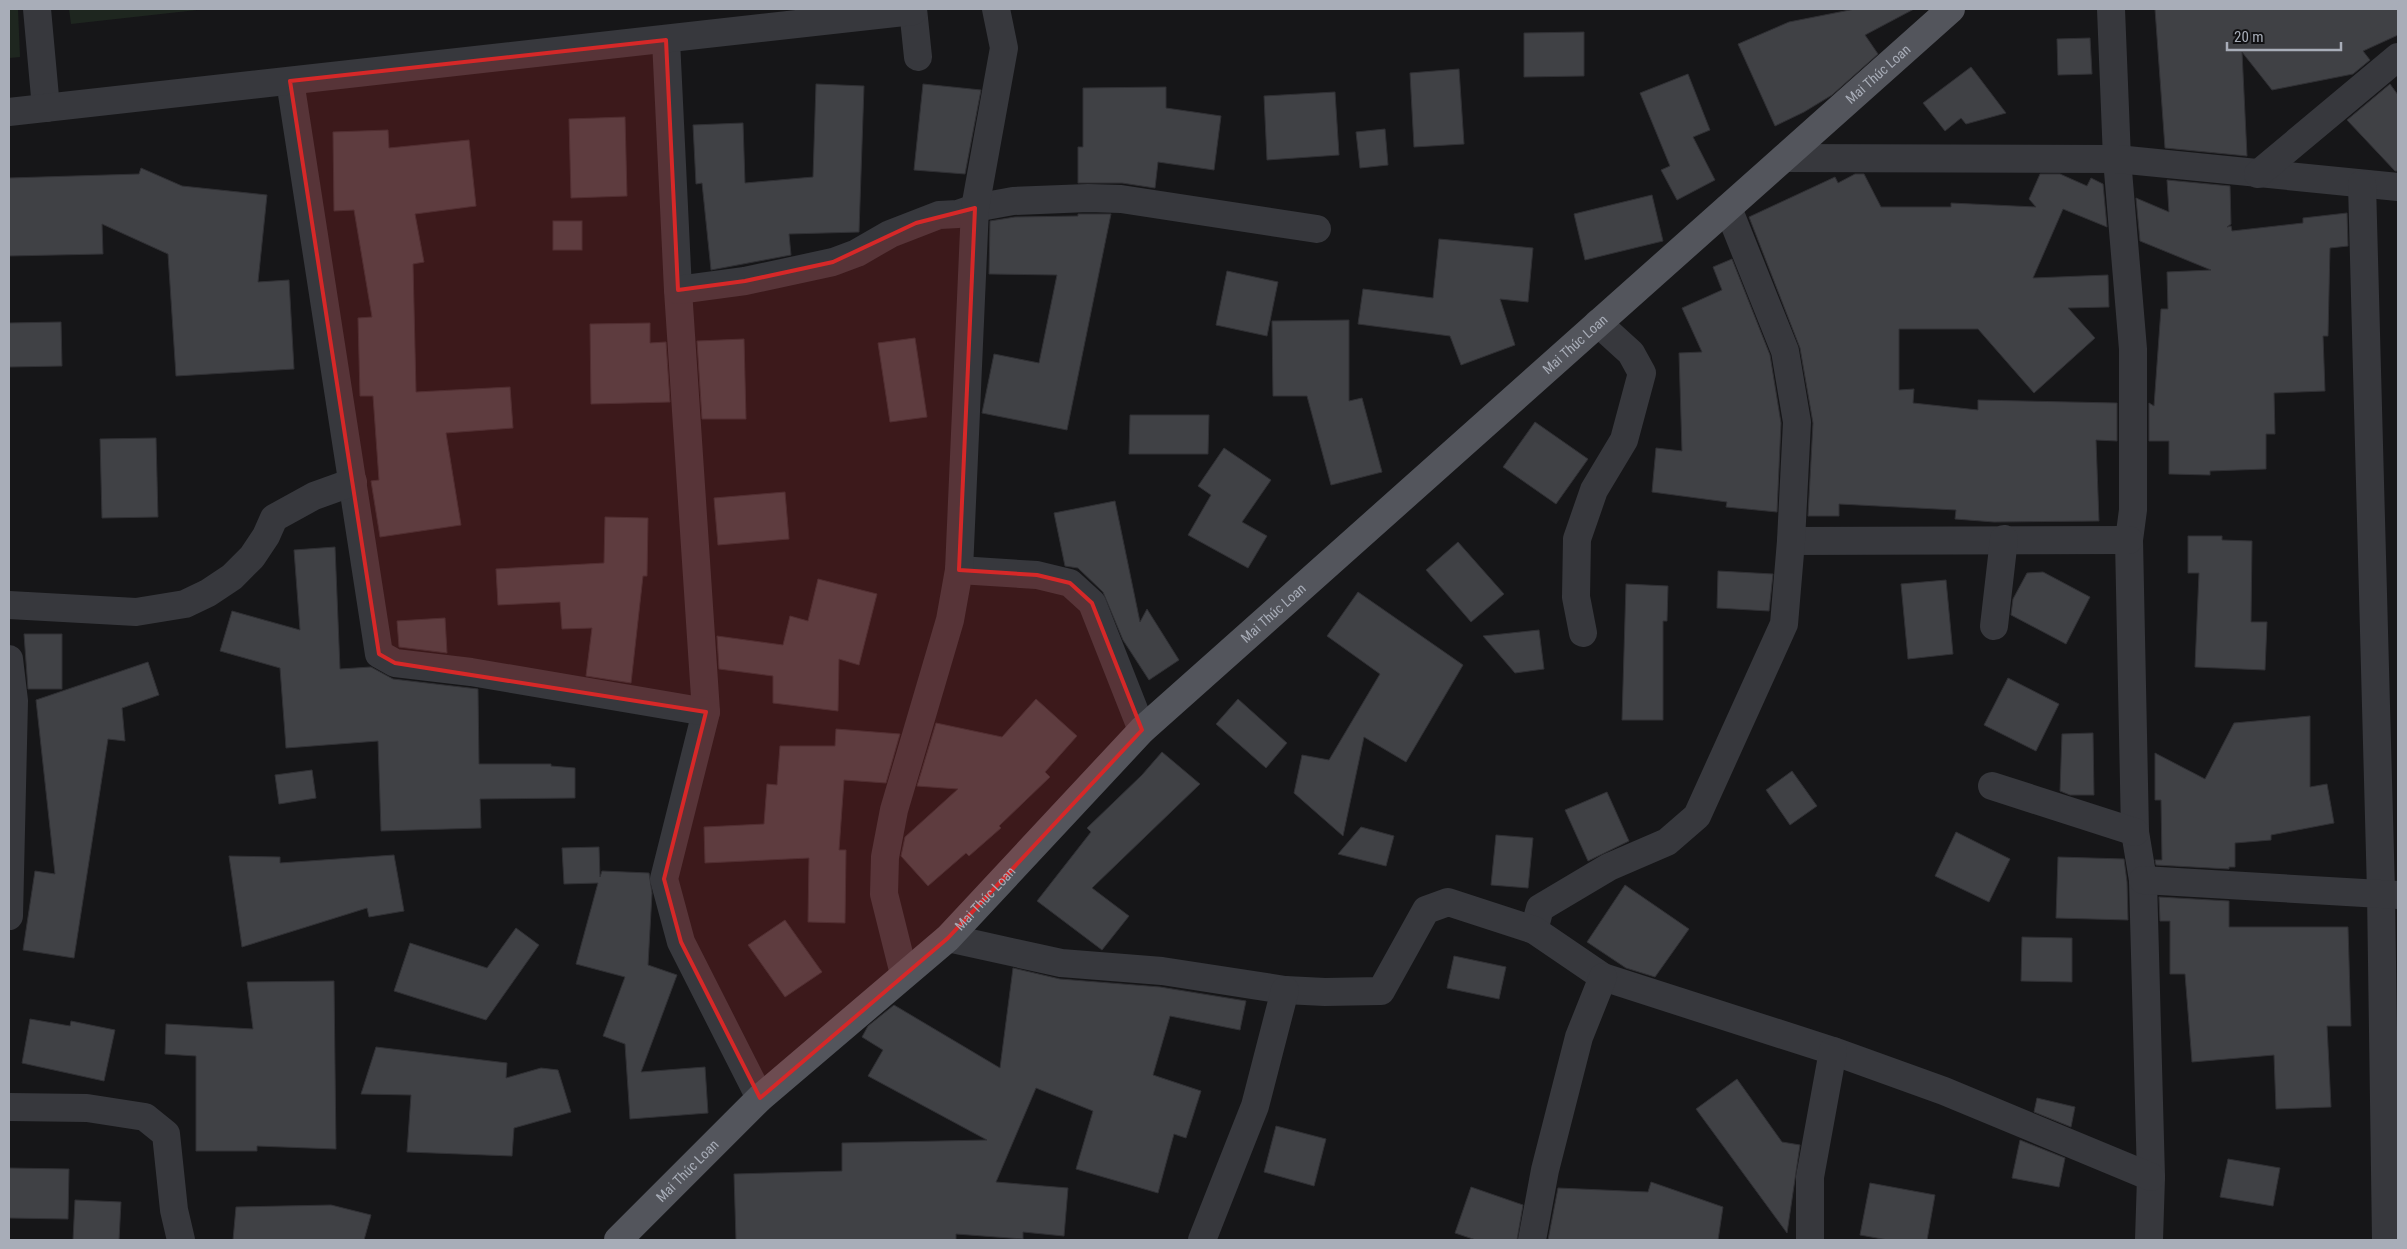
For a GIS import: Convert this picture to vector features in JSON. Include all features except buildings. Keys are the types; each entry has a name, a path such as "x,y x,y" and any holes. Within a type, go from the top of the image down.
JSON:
{"main road":[{"name":"Mai Thúc Loan","path":"618,1240 760,1098 948,938 1142,730 1951,9"}],"street":[{"path":"37,9 46,108"},
{"path":"904,974 884,894 885,857 894,810 950,620 959,570 975,208 1004,48 996,9"},
{"path":"2111,9 2117,159 2133,349 2133,510 2129,540 2135,832 2143,880 2151,1177 2148,1240"},
{"path":"9,112 666,40 913,10 918,57"},
{"path":"666,40 678,290 706,712 664,879 681,942 760,1098"},
{"path":"2258,174 2398,57"},
{"path":"290,81 379,654 395,663 471,672 706,712"},
{"path":"1784,158 2117,159 2398,187"},
{"path":"2362,184 2390,894 2386,1240"},
{"path":"678,290 745,281 834,262 916,223 939,215 958,214 975,208 1012,201 1088,198 1121,199 1317,229"},
{"path":"1534,930 1540,908 1609,867 1667,842 1698,816 1784,624 1792,541 1797,422 1784,351 1728,208"},
{"path":"1583,633 1576,597 1577,539 1594,490 1624,440 1642,373 1631,353 1598,323"},
{"path":"9,605 136,612 184,604 208,593 232,577 252,557 266,536 274,518 314,496 353,482"},
{"path":"1994,626 2004,539"},
{"path":"1792,541 2129,540"},
{"path":"959,570 1037,575 1070,583 1092,603 1142,730"},
{"path":"9,659 14,701 9,916"},
{"path":"1992,786 2135,832"},
{"path":"2143,880 2390,894"},
{"path":"948,938 1061,964 1162,970 1285,990 1325,992 1381,991 1426,910 1448,902 1534,930 1603,977 1833,1051 1944,1091 2151,1177"},
{"path":"1532,1240 1545,1170 1579,1037 1603,977"},
{"path":"1202,1240 1256,1106 1285,990"},
{"path":"1810,1240 1810,1177 1833,1051"},
{"path":"9,1107 87,1108 145,1117 166,1134 174,1210 181,1240"}],"highlighted area":[{"path":"666,40 678,290 745,281 833,262 916,223 975,208 959,570 1037,575 1070,583 1092,603 1142,730 948,938 760,1098 681,942 664,879 706,712 395,663 379,654 290,81"}],"shaded area":[{"path":"9,9 18,9 20,57 9,58"},
{"path":"69,9 206,9 71,24"}]}
